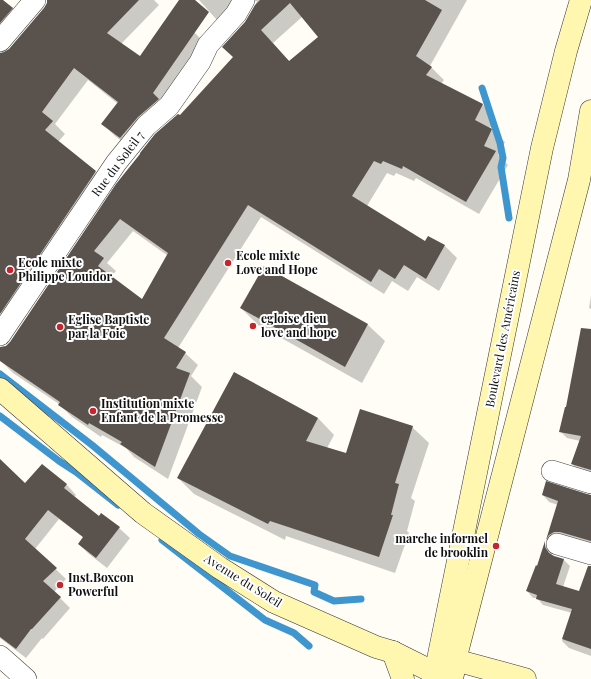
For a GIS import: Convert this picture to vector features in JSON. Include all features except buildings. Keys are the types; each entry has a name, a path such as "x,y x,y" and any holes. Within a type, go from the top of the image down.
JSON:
{"main road":[{"name":"Boulevard des Américains","path":"444,673 542,148 566,51 581,0"},
{"path":"444,673 585,182 591,111"},
{"name":"Avenue du Soleil","path":"0,389 143,513 220,568 274,602 376,647 393,652 444,673 525,679"},
{"path":"393,652 403,679"}],"street":[{"path":"0,41 35,0"},
{"name":"Rue du Soleil 7","path":"0,335 116,163 146,126 169,106 200,62 208,45 236,14 244,0"},
{"path":"552,471 591,484"},
{"path":"557,544 591,554"},
{"path":"0,656 26,679"}],"waterway":[{"path":"482,88 500,143 503,158 501,167 509,218"},
{"path":"0,374 92,445 199,534 230,556 315,585 314,592 334,601 361,599"},
{"path":"0,416 118,505"},
{"path":"162,540 265,620 294,633 309,646"}],"place":[{"name":"Ecole mixte Love and Hope","path":"228,263"},
{"name":"Ecole mixte Philippe Louidor","path":"10,270"},
{"name":"egloise dieu love and hope","path":"253,326"},
{"name":"Eglise Baptiste par la Foie","path":"60,327"},
{"name":"Institution mixte Enfant de la Promesse","path":"93,411"},
{"name":"marche informel de brooklin","path":"496,546"},
{"name":"Inst.Boxcon Powerful","path":"60,585"}]}
